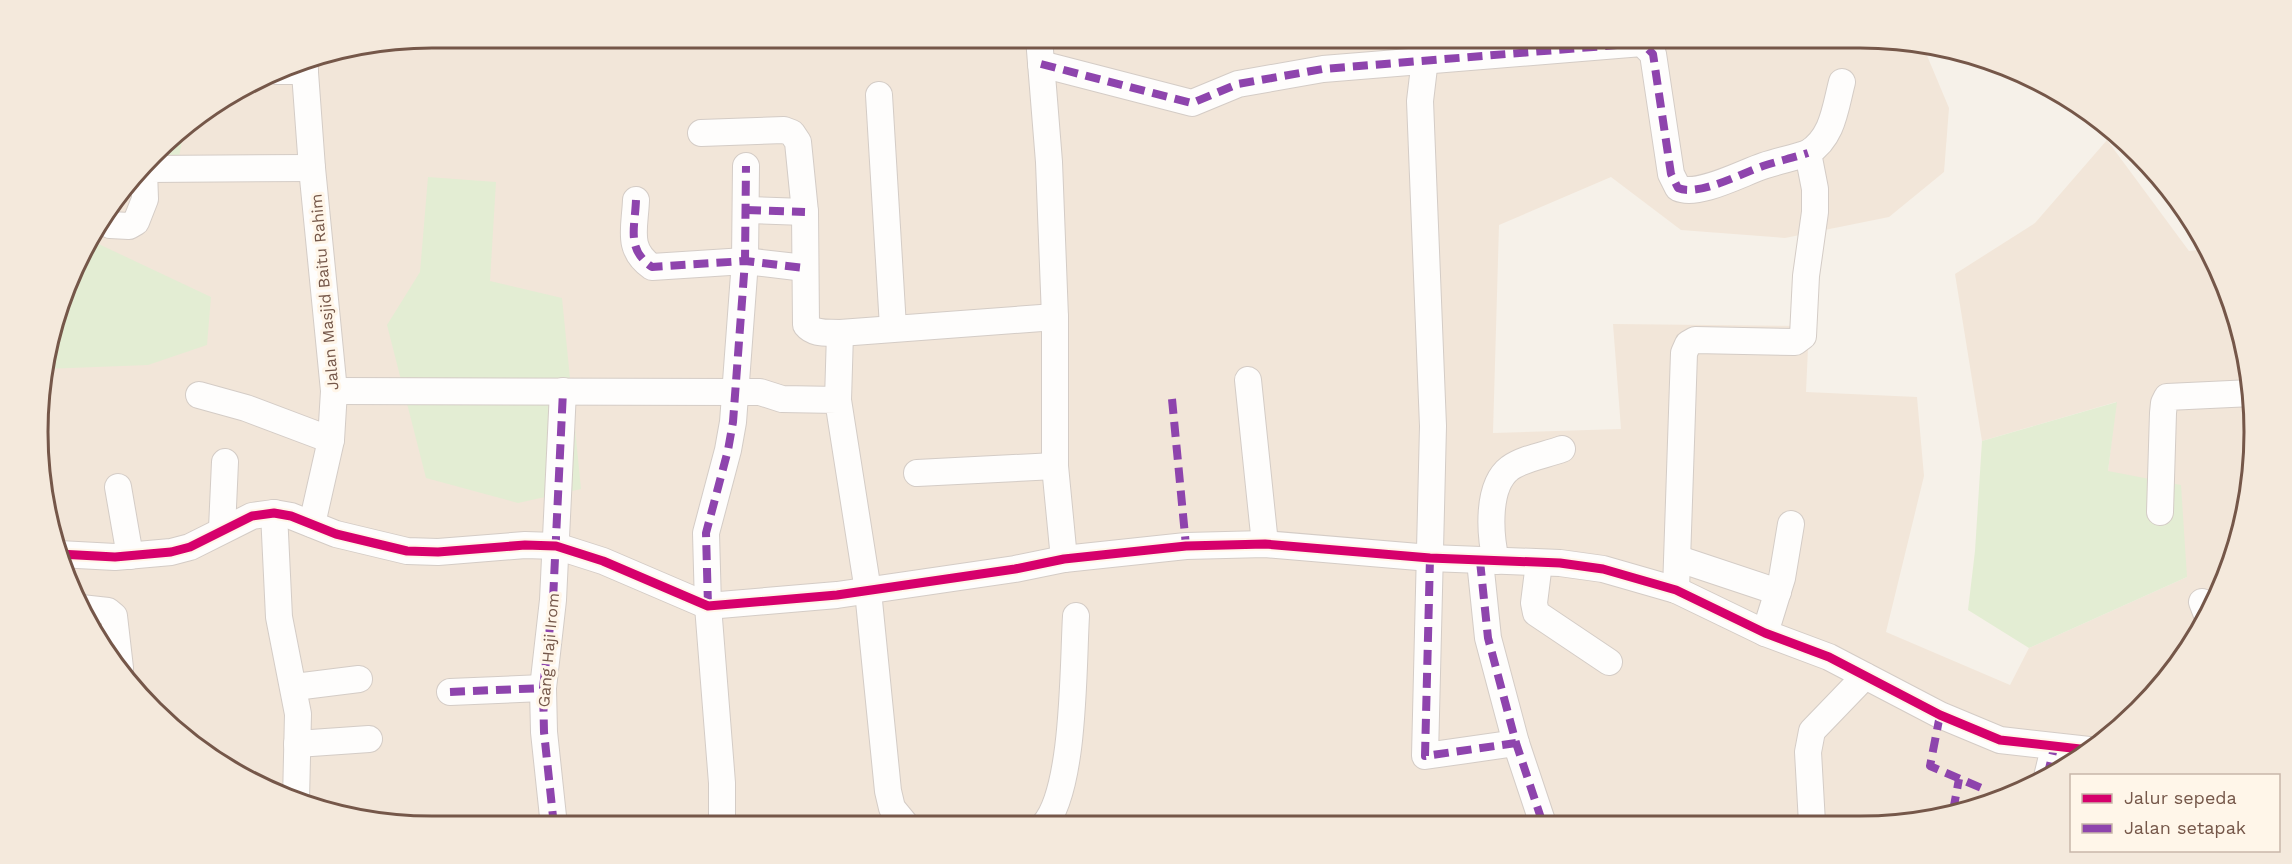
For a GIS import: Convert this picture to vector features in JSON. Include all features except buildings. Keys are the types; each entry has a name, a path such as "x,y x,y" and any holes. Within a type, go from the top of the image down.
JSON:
{"street":[{"path":"1040,48 1049,162 1055,317 1054,466 1064,559"},
{"path":"1041,64 1192,103 1247,81 1429,48 1420,101 1433,426 1425,756 1516,743"},
{"path":"1646,48 1653,54 1671,174 1678,188 1690,190 1713,185 1808,153 1825,137 1831,126 1842,82"},
{"name":"Jalan Masjid Baitu Rahim","path":"304,70 334,391 331,440 312,524"},
{"path":"879,95 893,327"},
{"path":"701,133 772,130 792,133 798,142 805,212 806,325 810,330 840,333 893,327 1055,317"},
{"path":"1676,590 1679,558 1684,353 1688,344 1695,340 1795,342 1803,336 1806,276 1815,212 1815,189 1808,153"},
{"path":"722,816 722,783 708,606 706,533 728,450 745,261 747,166"},
{"path":"152,169 312,168"},
{"path":"110,225 129,226 136,222 145,199 144,178"},
{"path":"636,200 634,244 640,259 652,267 745,261 805,268"},
{"path":"746,210 805,212"},
{"path":"840,333 838,400 868,591 888,791 892,807 899,816"},
{"path":"1248,380 1265,544"},
{"path":"334,391 760,392 782,399 838,400"},
{"name":"Gang Haji Irom","path":"554,816 544,732 543,688 553,600 563,392"},
{"path":"2160,512 2164,403 2168,398 2242,394"},
{"path":"200,395 246,408 331,440"},
{"path":"1540,816 1516,743 1488,638 1488,561 1498,482 1516,464 1562,449"},
{"path":"222,529 225,462"},
{"path":"917,472 1054,466"},
{"path":"118,487 130,556"},
{"path":"274,513 279,617 295,687 298,714 296,791"},
{"path":"70,560 183,549 257,514 274,513 336,534 407,551 461,551 525,545 556,546 603,561 708,606 868,591 1015,569 1064,559 1186,546 1265,544 1603,569 1676,590 1765,633 1829,657 1940,715 2001,740 2076,749"},
{"path":"1765,633 1778,591 1791,524"},
{"path":"1679,558 1778,591"},
{"path":"1539,563 1534,603 1536,613 1609,662"},
{"path":"92,609 108,611 114,616 118,653"},
{"path":"1049,816 1057,801 1065,765 1070,722 1076,616"},
{"path":"1812,816 1808,752 1812,731 1865,676"},
{"path":"295,687 358,679"},
{"path":"450,692 543,688"},
{"path":"297,744 369,739"},
{"path":"2050,766 2054,747"}],"shaded area":[{"path":"432,48 1860,48 1910,51 1926,54 1949,108 1944,172 1889,217 1785,238 1681,230 1611,177 1499,225 1493,433 1621,429 1613,324 1809,326 1806,392 1917,397 1924,476 1886,632 2010,685 2029,648 2187,577 2108,471 2116,402 1982,441 1955,274 2035,223 2107,140 2189,251 2198,250 2224,309 2237,357 2243,407 2243,457 2237,507 2224,555 2204,602 2193,624 2165,666 2132,704 2094,737 2052,765 2007,787 1959,803 1910,813 1860,816 432,816 357,809 285,787 240,765 198,737 160,704 127,666 99,624 88,602 68,555 51,482 49,407 55,357 61,333 77,285 88,262 99,240 127,198 160,160 179,143 198,127 240,99 285,77 357,55"}],"green space":[{"path":"182,140 178,162 159,161"},
{"path":"428,177 496,182 490,281 562,298 581,489 518,503 426,478 387,325 420,272"},
{"path":"97,243 211,297 207,345 148,365 53,369 68,309"},
{"path":"2117,402 2108,471 2181,485 2187,577 2029,648 1968,610 1975,551 1982,441"}],"marked path":[{"path":"1041,64 1192,103 1238,84 1323,69 1581,48"},
{"path":"1647,48 1653,54 1671,174 1678,188 1687,190 1708,187 1763,166 1808,153"},
{"path":"708,606 706,533 733,422 745,261 746,166"},
{"path":"636,200 635,245 638,253 652,267 745,261 805,268"},
{"path":"746,210 805,212"},
{"path":"553,816 544,732 543,688 553,600 563,391"},
{"path":"1172,399 1186,546"},
{"path":"1430,558 1425,756 1516,743"},
{"path":"1480,561 1488,638 1516,743 1540,816"},
{"path":"450,692 543,688"},
{"path":"1940,715 1930,766 1986,790"},
{"path":"2050,766 2054,748"},
{"path":"1954,804 1959,779"}],"cycle path":[{"path":"68,554 115,557 171,552 190,547 252,516 274,513 291,516 336,534 407,551 438,552 525,545 556,546 603,561 708,606 837,595 1015,569 1064,559 1186,546 1265,544 1430,558 1560,563 1603,569 1676,590 1765,633 1829,657 1940,715 2000,740 2077,749"}]}
